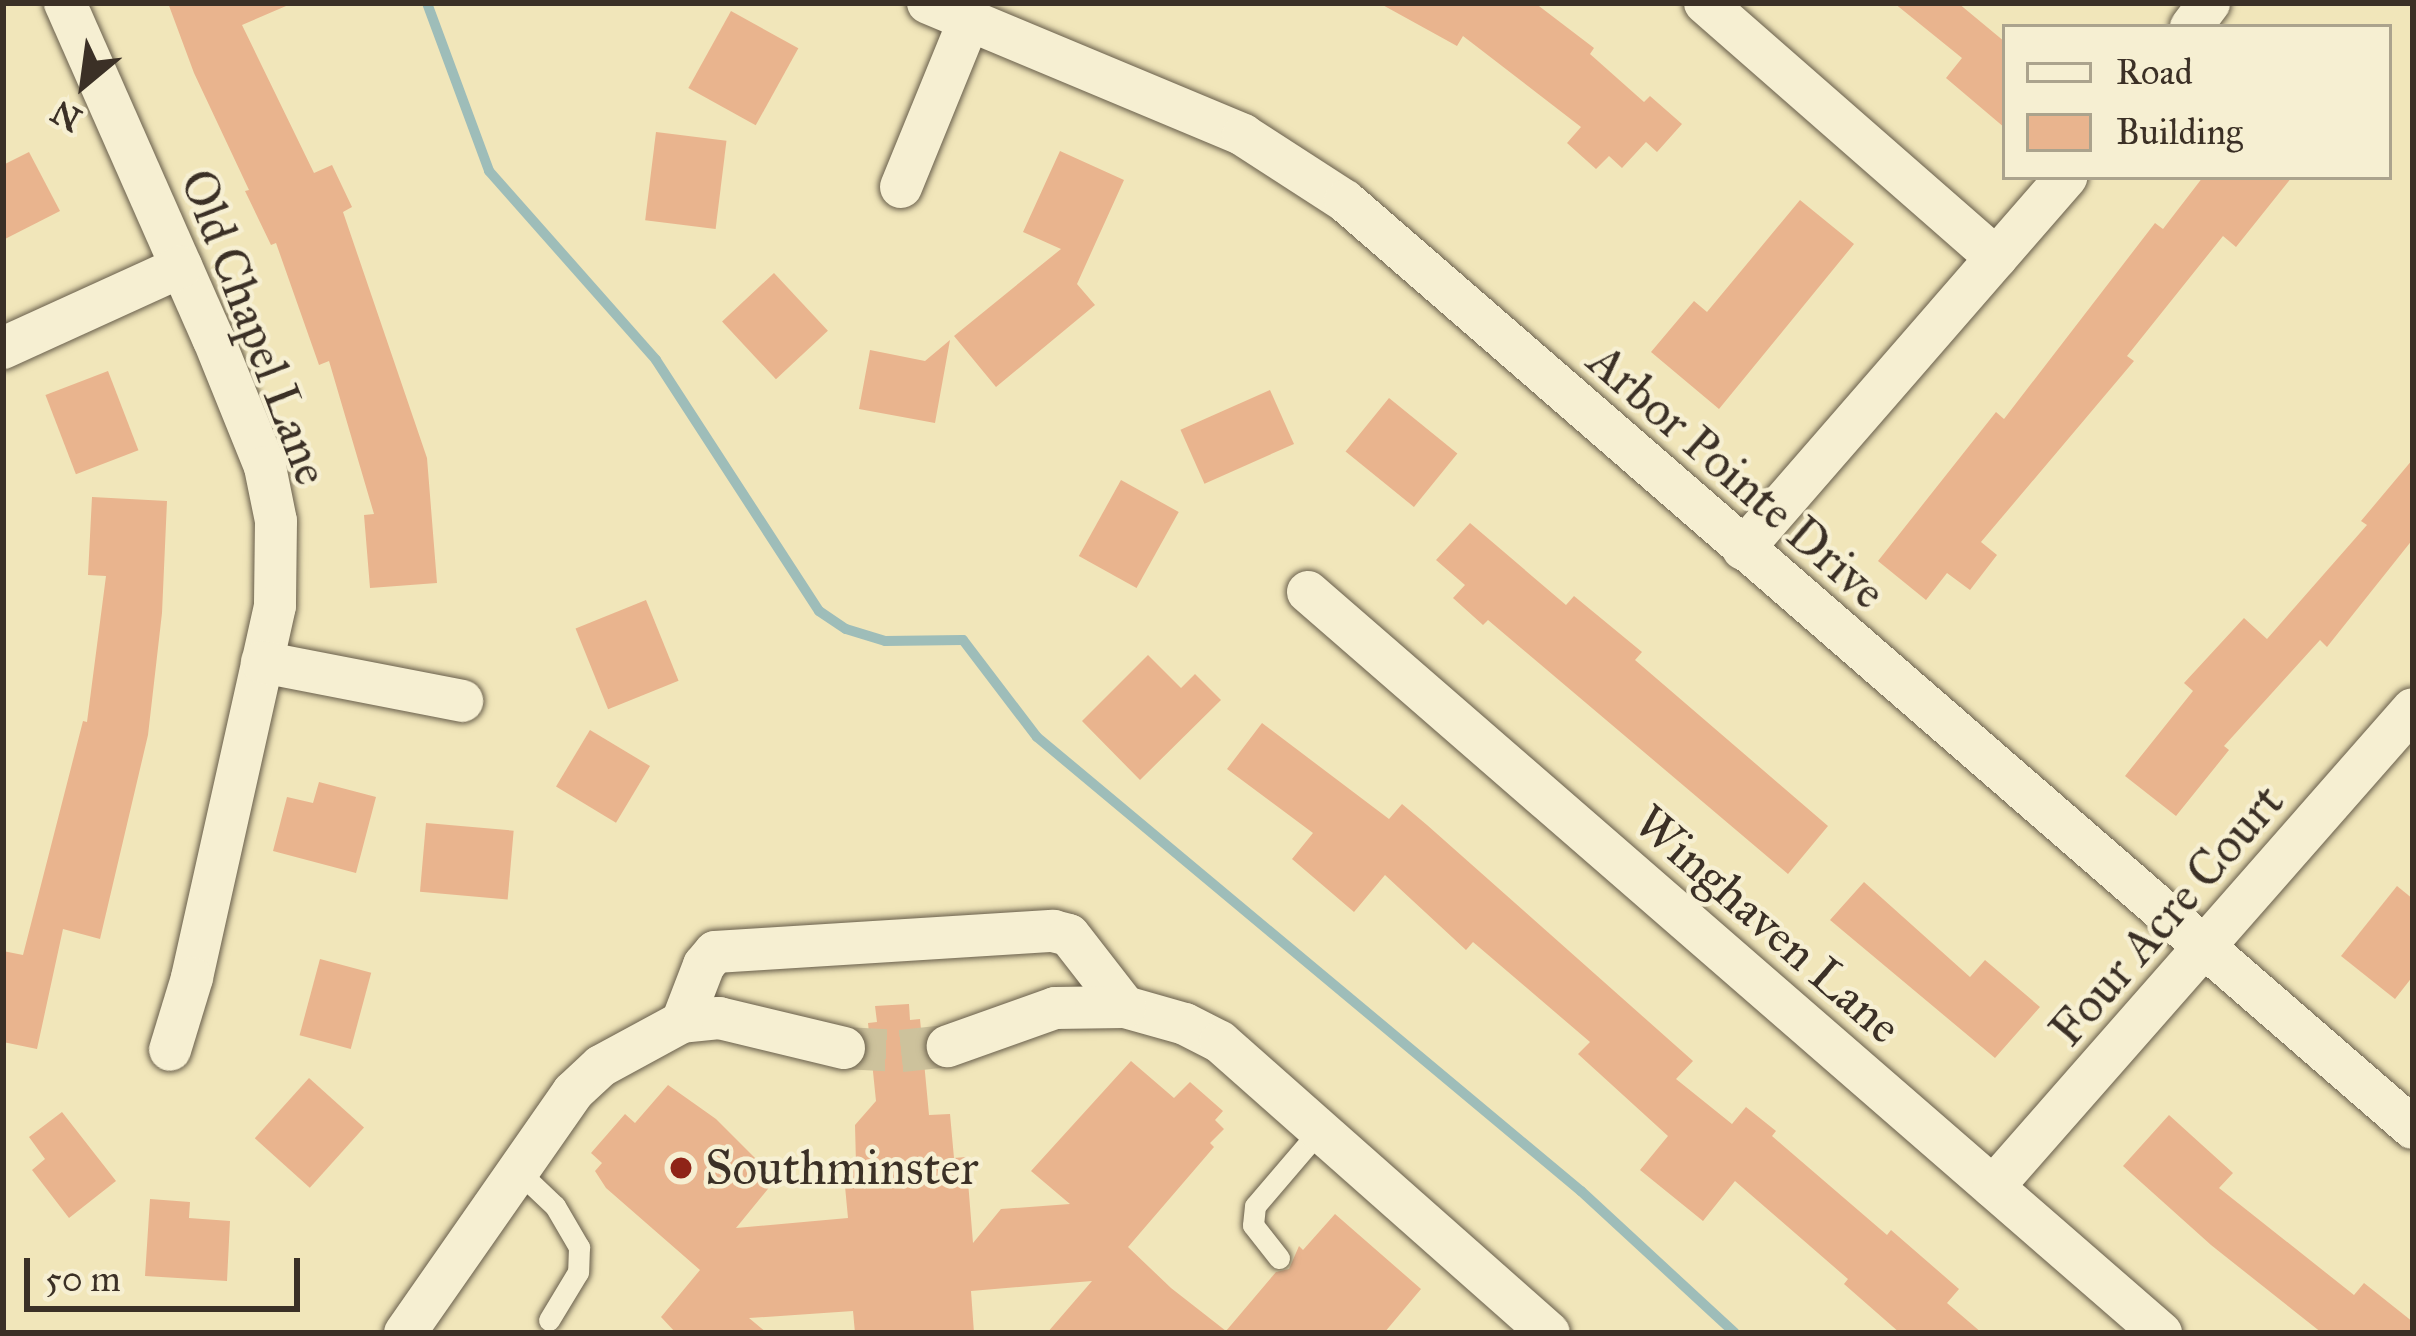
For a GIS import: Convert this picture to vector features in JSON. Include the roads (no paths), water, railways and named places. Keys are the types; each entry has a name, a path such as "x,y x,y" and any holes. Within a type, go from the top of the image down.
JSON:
{"street":[{"name":"Old Chapel Lane","path":"65,3 265,467 276,520 278,577 262,662 192,978 170,1050"},
{"name":"Arbor Pointe Drive","path":"928,3 1243,135 1312,176 2413,1128"},
{"path":"1705,3 1996,258"},
{"path":"901,187 969,20"},
{"path":"1743,549 2063,180"},
{"path":"3,348 181,267"},
{"name":"Winghaven Lane","path":"1308,592 2161,1333"},
{"path":"262,662 462,701"},
{"name":"Four Acre Court","path":"1994,1187 2413,710"},
{"path":"682,1022 704,965 716,952 1053,931 1070,935 1125,1007"},
{"path":"948,1046 1055,1008 1125,1007 1185,1024 1220,1042 1549,1333"},
{"path":"405,1333 573,1092 601,1066 682,1022 719,1018 844,1048"}],"lane":[{"path":"1279,1258 1253,1226 1255,1206 1320,1130"},
{"path":"518,1171 555,1206 579,1247 578,1272 550,1320"}],"waterway":[{"path":"427,3 489,171 656,360 819,611 846,629 885,641 963,640 1037,737 1581,1191 1735,1333"}],"tunnel":[{"path":"844,1048 901,1051 948,1046"}],"place":[{"name":"Southminster","path":"681,1168"}]}
